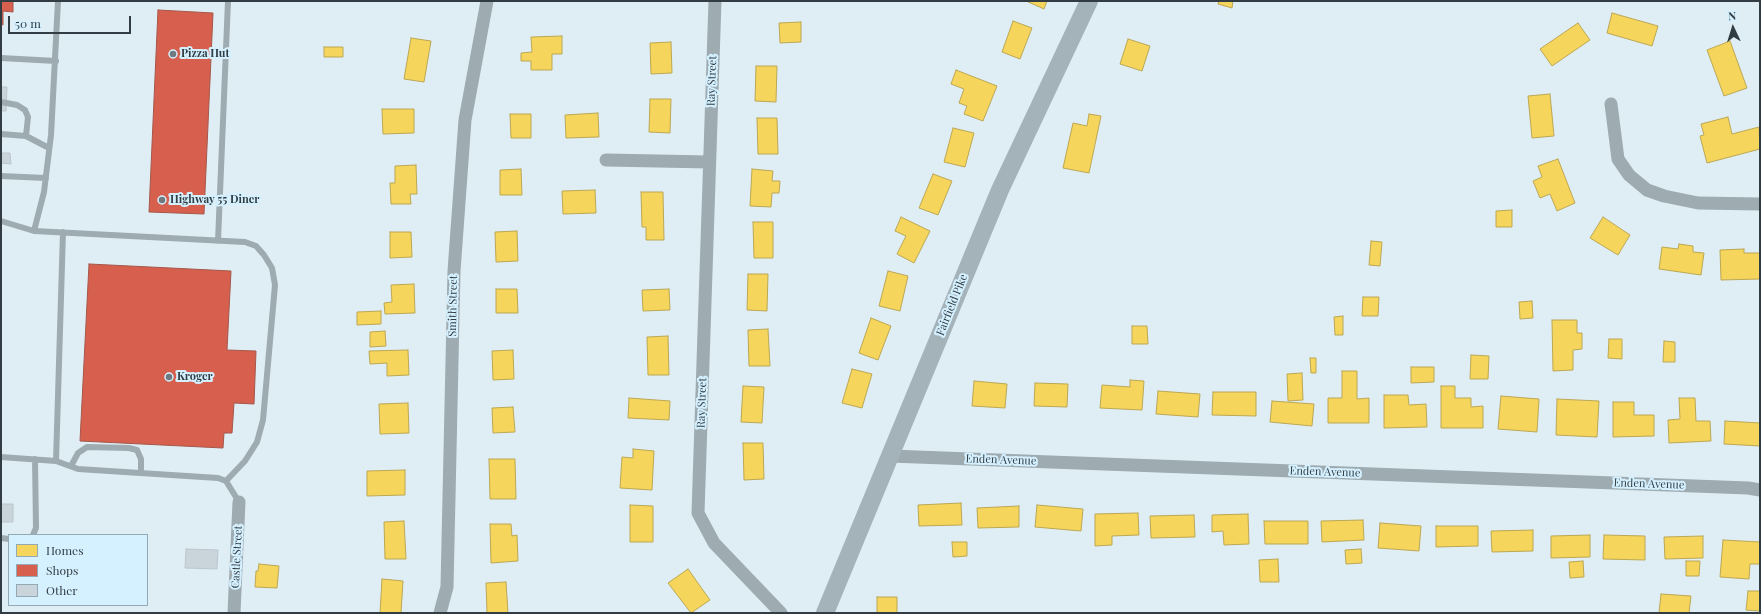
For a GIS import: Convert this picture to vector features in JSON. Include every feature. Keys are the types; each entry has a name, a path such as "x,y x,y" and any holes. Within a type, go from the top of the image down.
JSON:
{"street":[{"name":"Smith Street","path":"440,613 446,587 454,271 465,120 487,1"},
{"name":"Ray Street","path":"715,1 698,513 714,543 781,613"},
{"name":"Fairfield Pike","path":"825,613 1000,190 1089,1"},
{"path":"1611,104 1618,158 1629,176 1647,190 1664,196 1698,203 1760,204"},
{"path":"606,160 709,162"},
{"name":"Enden Avenue","path":"890,456 1748,488 1760,490"},
{"name":"Castle Street","path":"234,613 239,502"}],"lane":[{"path":"34,231 46,178 56,61 58,1"},
{"path":"218,241 228,1"},
{"path":"1,58 56,61"},
{"path":"1,102 17,105 25,110 28,117 26,136"},
{"path":"1,134 26,136 49,148"},
{"path":"1,176 46,178"},
{"path":"1,221 34,231 244,242 256,246 272,268 275,285 263,420 257,442 245,462 226,481"},
{"path":"56,461 63,232"},
{"path":"71,466 78,454 87,447 129,448 137,450 141,459 141,473"},
{"path":"1,457 56,461 78,468 218,478 226,481 239,502"},
{"path":"33,534 36,528 35,459"}],"building: Homes":[{"path":"1026,1 1047,1 1044,9"},
{"path":"1219,1 1233,1 1232,8 1218,4"},
{"path":"1612,13 1658,26 1652,46 1607,33"},
{"path":"1013,21 1032,28 1020,59 1002,52"},
{"path":"801,22 801,42 780,43 779,23"},
{"path":"1578,23 1590,40 1552,66 1540,49"},
{"path":"562,36 562,54 552,54 552,70 531,70 531,61 521,61 521,53 532,52 531,37"},
{"path":"411,38 431,41 424,82 404,79"},
{"path":"1128,39 1150,46 1142,71 1120,64"},
{"path":"1730,41 1747,88 1724,96 1707,50"},
{"path":"671,42 672,73 651,74 650,43"},
{"path":"324,47 343,47 343,57 324,57"},
{"path":"756,66 777,66 776,102 755,101"},
{"path":"956,70 997,86 983,121 964,114 967,106 959,103 964,89 951,84"},
{"path":"1550,94 1554,136 1532,138 1528,96"},
{"path":"650,99 671,99 670,133 649,132"},
{"path":"382,109 414,109 414,133 383,134"},
{"path":"598,113 599,137 566,138 565,115"},
{"path":"510,114 531,114 531,138 511,138"},
{"path":"1089,114 1101,116 1089,173 1063,168 1073,123 1087,126"},
{"path":"1728,117 1732,134 1759,127 1760,149 1707,163 1700,136 1704,135 1701,124"},
{"path":"757,118 777,118 778,154 758,154"},
{"path":"953,128 974,133 965,167 944,162"},
{"path":"1558,159 1575,203 1557,211 1550,194 1540,198 1533,181 1542,177 1538,166"},
{"path":"416,165 417,194 410,194 411,204 391,204 390,183 395,183 395,166"},
{"path":"521,169 522,195 500,195 500,170"},
{"path":"752,169 773,171 772,181 780,181 779,193 772,193 771,207 750,206"},
{"path":"933,174 952,181 938,215 919,208"},
{"path":"595,190 596,213 563,214 562,191"},
{"path":"641,192 663,192 664,240 646,240 646,227 642,227"},
{"path":"1512,210 1512,227 1496,227 1496,211"},
{"path":"901,217 930,231 914,263 897,254 906,236 895,231"},
{"path":"1603,217 1630,235 1618,255 1590,238"},
{"path":"753,222 773,222 773,258 754,258"},
{"path":"517,231 518,261 496,262 495,232"},
{"path":"390,232 411,232 412,257 390,258"},
{"path":"1371,241 1382,242 1380,266 1369,265"},
{"path":"1679,244 1693,246 1693,252 1704,253 1701,275 1659,269 1662,247 1678,249"},
{"path":"1744,249 1744,253 1760,253 1760,279 1721,280 1720,250"},
{"path":"888,271 908,276 900,311 879,306"},
{"path":"748,274 768,274 767,311 747,310"},
{"path":"414,284 415,313 385,314 384,303 392,302 391,285"},
{"path":"496,289 517,289 518,313 496,313"},
{"path":"669,289 670,310 643,311 642,290"},
{"path":"1363,297 1379,297 1378,316 1362,316"},
{"path":"1532,301 1533,318 1520,319 1519,302"},
{"path":"381,311 381,324 357,325 357,312"},
{"path":"1343,316 1343,335 1335,335 1334,317"},
{"path":"871,318 891,326 878,360 859,353"},
{"path":"1552,320 1577,320 1577,333 1582,333 1582,349 1573,350 1573,370 1553,371"},
{"path":"1132,326 1147,326 1148,344 1132,344"},
{"path":"768,329 770,366 749,366 748,330"},
{"path":"385,331 386,346 370,347 370,332"},
{"path":"668,336 669,375 648,375 647,337"},
{"path":"1609,339 1622,339 1622,359 1608,358"},
{"path":"1664,341 1675,342 1675,362 1663,362"},
{"path":"408,350 409,375 387,376 387,363 370,364 369,351"},
{"path":"513,350 514,379 493,380 492,351"},
{"path":"1471,355 1489,356 1488,379 1470,379"},
{"path":"1310,358 1316,358 1316,373 1311,373"},
{"path":"1411,367 1434,367 1434,382 1411,383"},
{"path":"852,369 872,374 862,408 842,403"},
{"path":"1342,371 1357,371 1357,399 1369,398 1369,423 1328,423 1328,398 1342,398"},
{"path":"1302,373 1303,400 1288,401 1287,374"},
{"path":"1130,380 1144,381 1142,410 1100,408 1102,385 1130,387"},
{"path":"974,381 1007,384 1005,408 972,406"},
{"path":"1035,383 1068,384 1067,407 1034,406"},
{"path":"743,386 764,387 762,423 741,422"},
{"path":"1441,386 1455,386 1455,398 1471,398 1471,407 1483,406 1483,428 1441,428"},
{"path":"1158,391 1200,394 1198,417 1156,414"},
{"path":"1213,392 1256,392 1256,416 1212,415"},
{"path":"1384,395 1408,395 1409,405 1426,404 1427,427 1384,428"},
{"path":"1501,396 1539,399 1537,432 1498,429"},
{"path":"629,398 670,401 669,420 628,418"},
{"path":"1679,398 1695,398 1696,421 1710,421 1711,441 1669,443 1668,420 1680,419"},
{"path":"1557,399 1599,401 1597,437 1556,435"},
{"path":"1272,401 1314,404 1312,426 1270,422"},
{"path":"1613,402 1634,402 1634,415 1654,415 1654,436 1613,437"},
{"path":"408,403 409,433 380,434 379,404"},
{"path":"513,407 515,432 493,433 492,408"},
{"path":"1725,421 1760,423 1760,446 1724,444"},
{"path":"743,443 763,443 764,479 744,480"},
{"path":"633,449 654,451 652,490 620,488 622,457 633,458"},
{"path":"489,459 515,459 516,499 490,499"},
{"path":"405,470 405,495 367,496 367,471"},
{"path":"961,503 962,525 919,526 918,505"},
{"path":"630,505 653,506 653,542 630,542"},
{"path":"1037,505 1083,509 1081,531 1035,527"},
{"path":"1019,506 1019,527 978,528 977,508"},
{"path":"1138,513 1139,535 1112,536 1112,545 1095,546 1095,514"},
{"path":"1248,514 1249,544 1224,545 1223,531 1212,532 1212,515"},
{"path":"1194,515 1195,537 1151,538 1150,516"},
{"path":"1363,520 1364,540 1322,542 1321,521"},
{"path":"404,521 406,559 385,559 384,522"},
{"path":"1264,521 1308,521 1308,544 1265,544"},
{"path":"1380,523 1421,526 1419,551 1378,548"},
{"path":"490,524 511,524 512,536 517,535 518,561 491,563"},
{"path":"1436,526 1478,526 1478,546 1436,547"},
{"path":"1533,530 1533,551 1492,552 1491,531"},
{"path":"1590,535 1590,557 1551,558 1551,536"},
{"path":"1604,535 1645,536 1645,560 1603,559"},
{"path":"1703,536 1703,558 1665,559 1664,537"},
{"path":"1723,540 1760,542 1760,564 1750,564 1749,579 1720,577"},
{"path":"952,542 967,542 967,556 953,557"},
{"path":"1361,549 1362,563 1346,564 1345,550"},
{"path":"1278,559 1279,582 1260,582 1259,560"},
{"path":"1583,561 1584,577 1570,578 1569,562"},
{"path":"1686,561 1700,561 1699,576 1686,576"},
{"path":"259,564 279,566 277,588 255,587 256,571 258,571"},
{"path":"688,569 710,600 691,613 668,583"},
{"path":"382,579 403,581 401,613 380,613"},
{"path":"506,582 508,613 487,613 486,583"},
{"path":"1748,591 1760,591 1760,611 1746,610"},
{"path":"1661,594 1691,596 1689,613 1659,613"},
{"path":"877,597 897,597 897,613 877,613"}],"building: Shops":[{"path":"1,1 13,1 13,12 3,11 3,25 1,24"},
{"path":"158,10 213,13 204,214 149,212"},
{"name":"Kroger","path":"89,264 231,271 227,350 256,351 254,404 234,403 232,433 224,433 223,448 80,441"}],"building: Other":[{"path":"1,87 7,87 6,111 1,111"},
{"path":"1,153 10,153 11,164 1,163"},
{"path":"1,504 13,504 13,522 1,522"},
{"path":"186,549 218,550 217,569 185,568"}],"place":[{"name":"Pizza Hut","path":"173,54"},
{"name":"Highway 55 Diner","path":"162,200"},
{"name":"Kroger","path":"169,377"}]}
